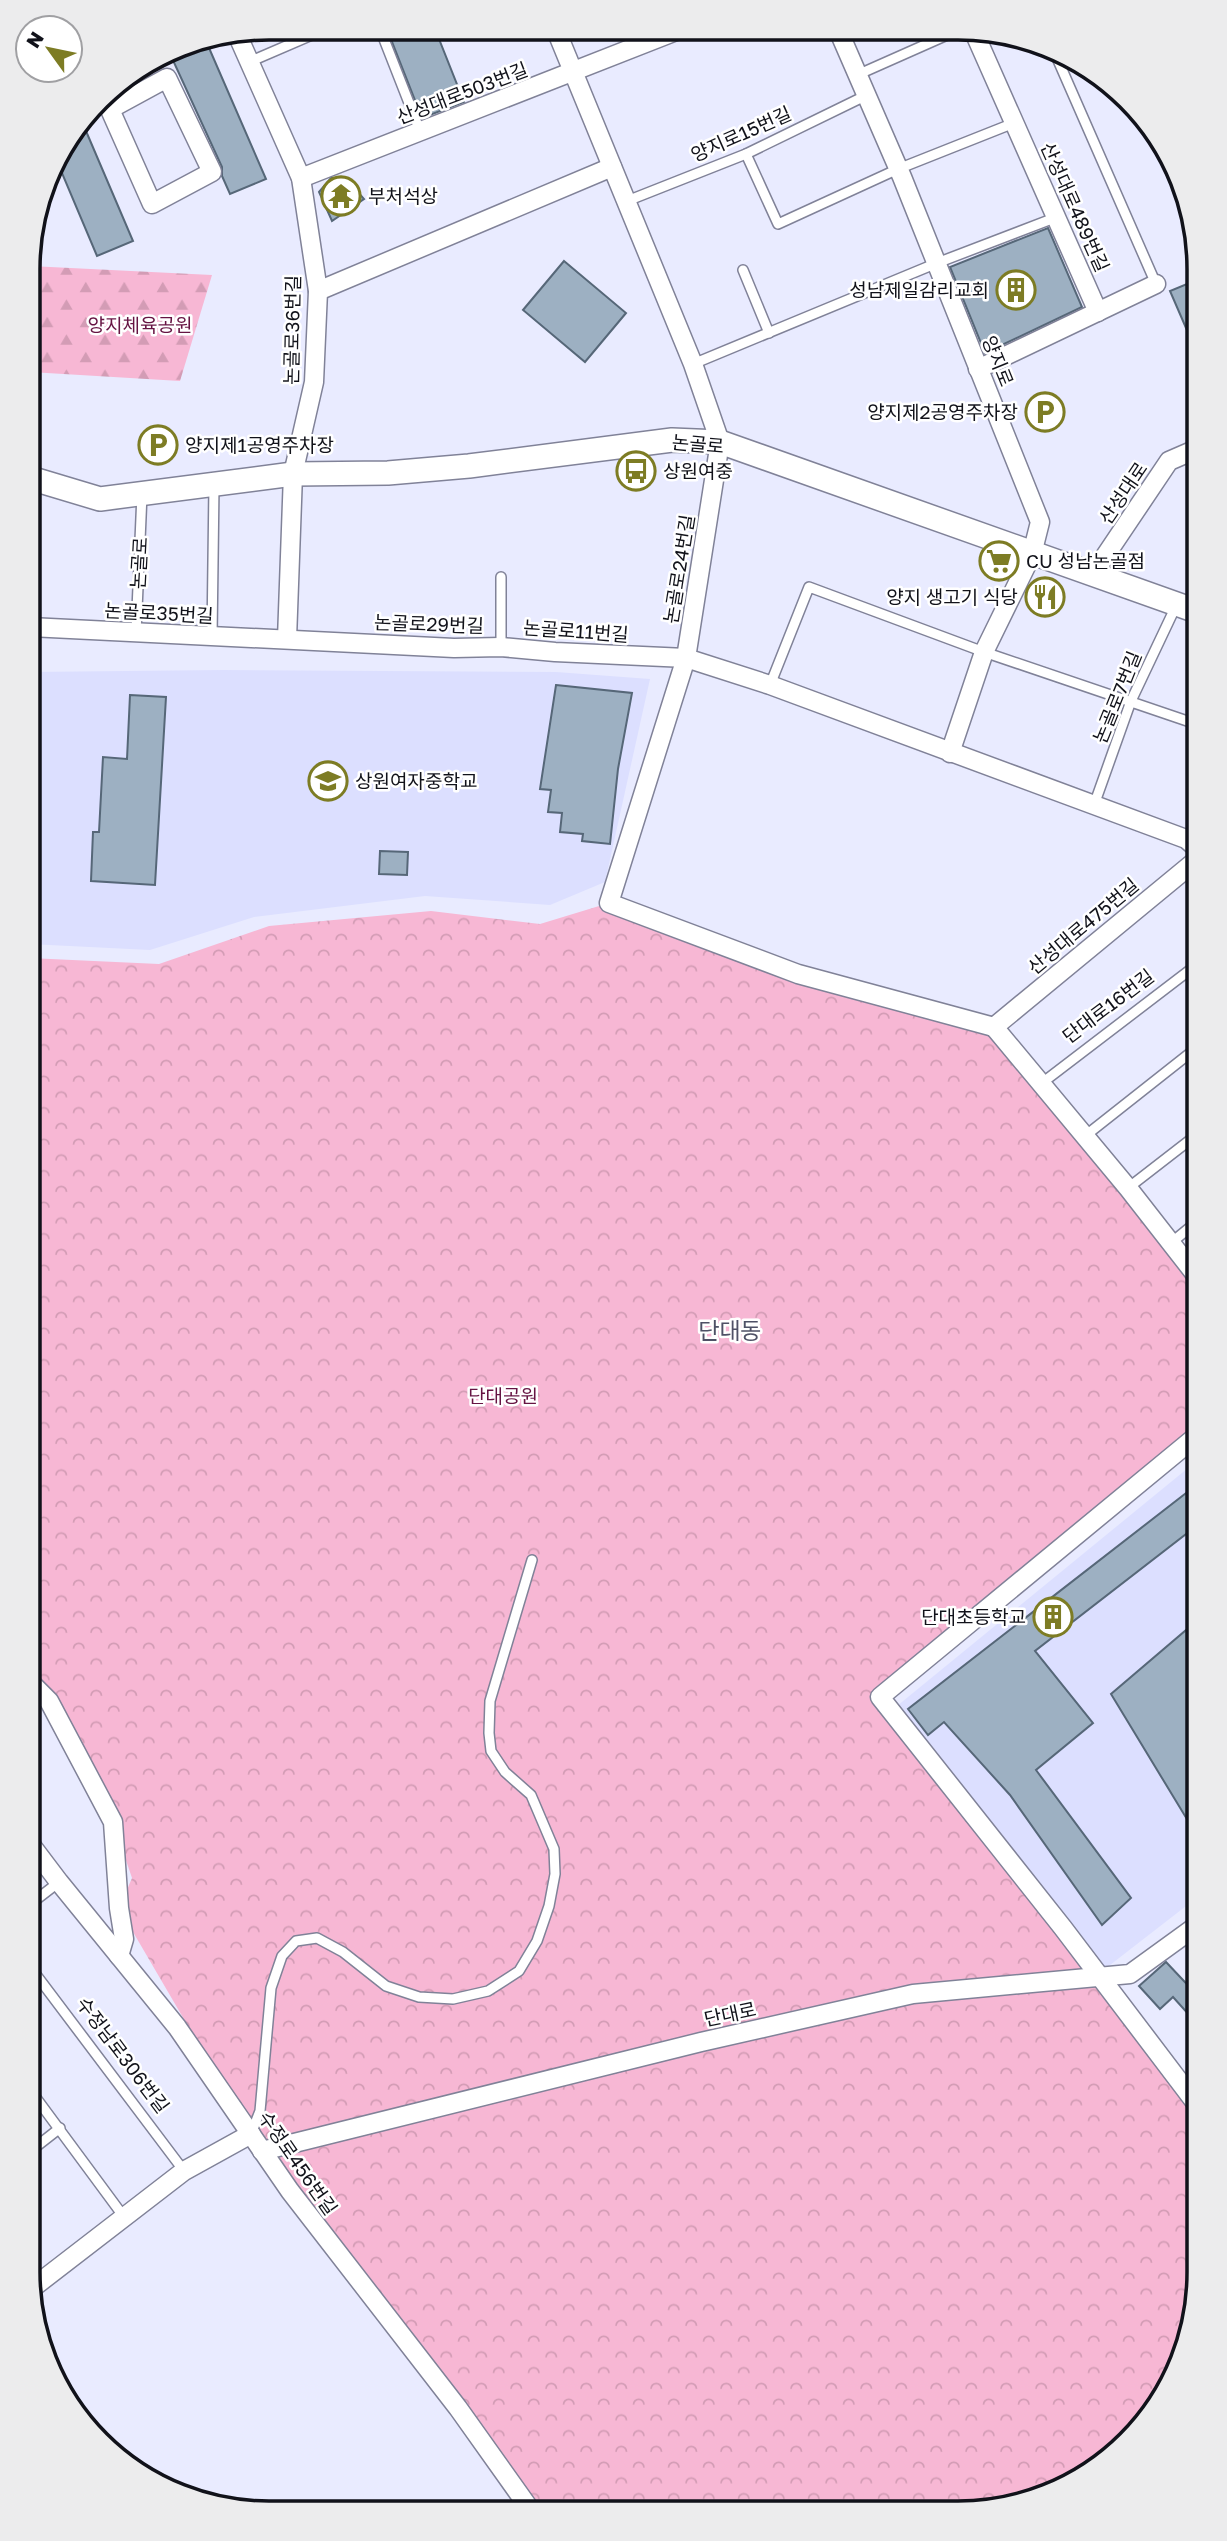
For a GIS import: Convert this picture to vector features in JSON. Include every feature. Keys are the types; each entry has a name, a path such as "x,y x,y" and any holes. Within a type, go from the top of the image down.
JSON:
{"street":[{"name":"논골로24번길","path":"560,40 693,364 720,442 686,658 609,903 798,974 994,1027"},
{"name":"산성대로503번길","path":"301,178 651,40"},
{"name":"양지로","path":"842,40 898,169 1040,522 1032,554"},
{"path":"978,41 1014,124"},
{"name":"논골로36번길","path":"240,42 301,178 318,290 314,382 293,474 287,639"},
{"path":"108,106 152,204 212,172 167,78 115,100"},
{"name":"산성대로489번길","path":"1014,124 1098,312"},
{"path":"318,290 612,167"},
{"path":"978,369 1156,284"},
{"name":"논골로","path":"41,481 100,499 293,474 388,473 469,466 672,440 720,442 1187,608"},
{"name":"산성대로","path":"1093,574 1169,461 1187,453"},
{"path":"950,753 984,652 1032,554"},
{"name":"논골로35번길","path":"41,628 212,638 287,639"},
{"name":"논골로29번길","path":"287,639 454,648 501,647"},
{"name":"논골로11번길","path":"501,647 686,658 770,685 1187,840"},
{"name":"산성대로475번길","path":"994,1027 1187,868"},
{"path":"994,1027 1128,1188 1187,1264"},
{"path":"1186,1444 880,1698 1186,2089"},
{"path":"40,1692 49,1701 113,1822 124,1939 119,1956"},
{"name":"수정로456번길","path":"40,1857 177,2027 262,2151 372,2299 458,2408 524,2501"},
{"name":"단대로","path":"262,2151 701,2042 913,1994 1130,1974 1186,1933"},
{"path":"41,2282 184,2171 251,2134"}],"lane":[{"path":"249,62 300,40"},
{"path":"384,40 421,131"},
{"path":"857,75 936,40"},
{"path":"1060,64 1156,284"},
{"name":"양지로15번길","path":"627,201 746,154 867,95"},
{"path":"746,154 778,224 898,169 1014,124"},
{"path":"693,364 936,263 1057,217"},
{"path":"743,270 769,333"},
{"path":"212,638 214,485"},
{"name":"논골로","path":"136,633 142,492"},
{"name":"논골로29번길","path":"501,577 501,647"},
{"path":"770,685 809,587 984,652 1187,721"},
{"name":"논골로7번길","path":"1094,805 1131,701 1177,604"},
{"name":"단대로16번길","path":"1042,1083 1187,972"},
{"path":"1084,1136 1187,1056"},
{"path":"1128,1188 1187,1143"},
{"path":"1170,1244 1187,1230"},
{"path":"251,2134 260,2111 271,1989 282,1956 296,1941 317,1938 343,1952 386,1986 419,1997 453,1999 488,1991 519,1972 537,1941 549,1906 555,1874 554,1849 531,1795 505,1772 491,1751 489,1733 490,1701 532,1560"},
{"path":"40,1897 59,1882"},
{"name":"수정남로306번길","path":"40,1980 184,2171"},
{"path":"40,2102 124,2217"},
{"path":"40,2144 60,2128"}],"shaded area":[{"name":"상원여자중학교","path":"41,672 556,672 650,679 605,882 550,905 425,896 254,917 150,950 41,945"},
{"path":"1186,1469 1186,1906 1101,1972 897,1706"}],"green space":[{"name":"양지체육공원","path":"41,267 212,275 180,381 41,373"},
{"name":"단대공원","path":"609,903 798,974 994,1027 1075,1124 1187,1278 1186,1433 870,1695 1063,1928 1101,1978 1186,2103 1186,2286 1175,2345 1148,2399 1120,2434 1085,2462 1031,2489 987,2499 957,2501 524,2501 251,2134 119,1908 132,1878 113,1822 40,1700 41,959 159,964 269,926 431,911 540,924"}],"building":[{"path":"391,40 439,40 464,102 422,118"},
{"path":"209,49 266,179 230,194 222,176 222,167 174,62"},
{"path":"86,132 133,241 97,256 62,173"},
{"name":"부처석상","path":"331,178 346,178 364,199 332,221 319,192"},
{"name":"성남제일감리교회","path":"1048,228 1082,307 985,353 950,267"},
{"path":"564,261 626,313 585,362 523,310"},
{"path":"1187,284 1187,330 1170,291"},
{"path":"556,685 632,693 618,769 610,844 582,841 583,834 560,832 562,813 548,812 551,790 540,789"},
{"path":"130,695 166,697 155,885 91,881 93,832 99,832 103,757 127,759"},
{"path":"380,851 408,852 407,875 379,874"},
{"path":"1186,1493 1186,1534 1035,1651 1093,1723 1036,1770 1131,1898 1102,1925 1010,1795 944,1722 928,1735 908,1709"},
{"path":"1186,1630 1186,1818 1111,1694"},
{"path":"1166,1962 1186,1983 1186,2012 1173,1997 1160,2009 1139,1986"}],"place":[{"name":"부처석상","path":"341,196"},
{"name":"성남제일감리교회","path":"1016,290"},
{"name":"양지제2공영주차장","path":"1045,412"},
{"name":"양지제1공영주차장","path":"158,445"},
{"name":"상원여중","path":"636,471"},
{"name":"CU 성남논골점","path":"999,561"},
{"name":"양지 생고기 식당","path":"1045,597"},
{"name":"상원여자중학교","path":"328,781"},
{"name":"단대초등학교","path":"1053,1617"}],"district":[{"name":"단대동","path":"730,1331"}]}
